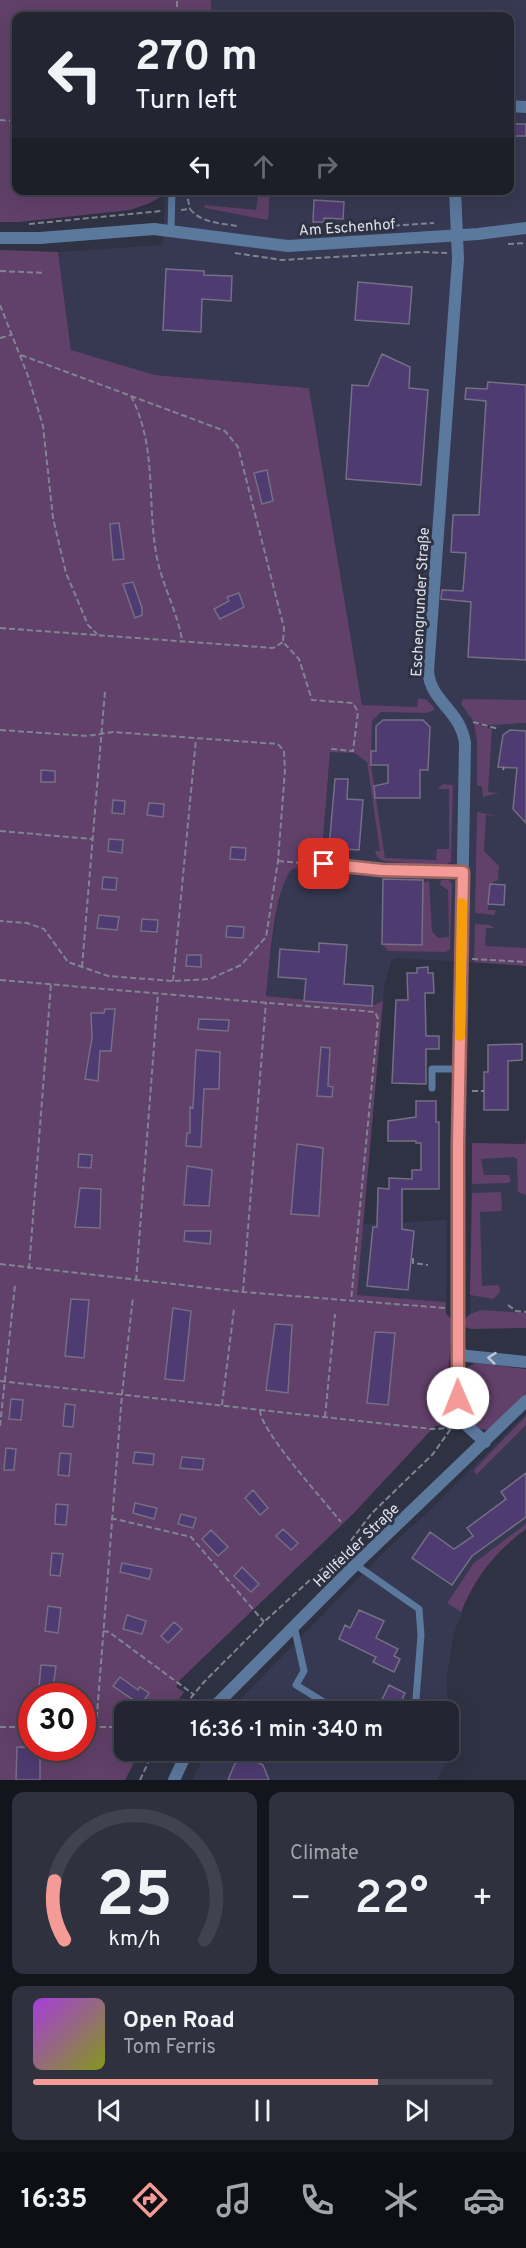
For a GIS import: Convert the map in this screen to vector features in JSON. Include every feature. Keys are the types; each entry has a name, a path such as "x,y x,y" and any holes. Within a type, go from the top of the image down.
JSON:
{"street":[{"name":"Eschengrunder Straße","path":"455,195 457,268 428,671 432,690 454,714 463,732 459,1069 460,1305 457,1425"},
{"name":"Am Eschenhof","path":"0,238 40,238 133,229 171,230 288,246 526,228"},
{"path":"458,1355 526,1362"},
{"name":"Hellfelder Straße","path":"220,1701 356,1565 526,1401"},
{"path":"457,1425 484,1442"},
{"path":"174,1780 183,1761"}],"lane":[{"path":"171,230 172,195"},
{"path":"324,864 382,870 463,872"},
{"path":"432,1088 429,1075 432,1069 459,1069"},
{"path":"356,1565 419,1609 421,1635 417,1701"},
{"path":"294,1626 304,1671 296,1685 322,1701"}],"path":[{"path":"187,195 190,209 200,218 241,226"},
{"path":"19,225 190,209"},
{"path":"352,228 455,222"},
{"path":"0,271 45,273"},
{"path":"0,305 11,336 21,355 43,426 58,544 66,573 88,626 97,634"},
{"path":"0,338 11,336"},
{"path":"21,355 225,431 232,437 238,447 252,495 284,628 283,642 299,659 312,700 353,704 357,708 353,751 331,749"},
{"path":"130,396 142,419 152,479 156,557 178,617 182,640"},
{"path":"0,628 273,648 283,642"},
{"path":"82,967 105,691"},
{"path":"469,722 499,729"},
{"path":"0,730 87,736 112,732 278,744 284,751 285,770 278,861 266,937 241,965 210,979 173,981 108,976 68,962 44,929 27,922 0,921"},
{"path":"173,981 196,738"},
{"path":"0,831 92,839"},
{"path":"278,861 324,864"},
{"path":"461,958 526,962"},
{"path":"0,980 372,1011 377,1015 351,1301"},
{"path":"29,1269 51,984"},
{"path":"136,1281 158,994"},
{"path":"243,1292 266,1002"},
{"path":"469,1090 484,1090"},
{"path":"413,1258 413,1263 428,1265"},
{"path":"0,1264 243,1292 351,1301 460,1305"},
{"path":"0,1426 15,1285"},
{"path":"114,1727 96,1727 111,1518 133,1297"},
{"path":"508,1305 516,1311 526,1312"},
{"path":"222,1406 234,1309"},
{"path":"325,1417 335,1314"},
{"path":"0,1381 432,1429 457,1425"},
{"path":"260,1410 260,1418 272,1436 341,1522"},
{"path":"188,1701 264,1622 346,1547 372,1513 433,1454 457,1425"},
{"path":"111,1518 191,1537 264,1622"},
{"path":"103,1631 109,1632 193,1694"},
{"path":"0,1727 18,1727"},
{"path":"140,1780 149,1761"}],"shaded area":[{"path":"0,0 211,0 211,12 12,12 12,195 163,195 150,203 130,210 0,222"},
{"path":"211,0 526,0 526,966 398,958 392,960 384,986 383,1001 372,1006 266,996 273,935 284,878 292,869 303,866 322,852 330,751 362,705 309,388 155,375 71,350 58,252 163,245 165,195 514,195 514,12 211,12"},
{"path":"258,195 270,195 268,220 205,208 204,205 256,210"},
{"path":"0,250 58,252 71,350 155,375 309,388 362,705 417,707 418,698 427,700 435,709 427,713 381,712 372,721 371,765 385,858 436,860 437,849 449,849 449,789 438,789 443,784 453,785 451,862 442,866 384,861 377,857 375,851 380,851 367,762 355,753 330,752 322,852 318,866 292,869 280,894 273,929 266,996 371,1006 383,1001 357,1295 446,1302 446,1314 452,1319 448,1396 453,1420 448,1425 435,1426 353,1514 180,1680 176,1687 184,1692 178,1701 114,1701 114,1761 135,1761 125,1780 0,1780"},
{"path":"463,699 526,700 526,723 483,725 477,723 461,704"},
{"path":"474,723 492,729 488,792 499,793 483,797 482,786 477,786 477,741"},
{"path":"477,812 498,816 486,815 484,851 499,866 498,880 490,884 488,910 496,910 494,915 475,913"},
{"path":"441,880 449,880 452,885 450,949 446,952 388,951 382,944 422,945 423,883 429,881 432,931 438,938 449,937 448,890 440,885"},
{"path":"475,924 490,925 495,928 486,928 485,946 526,948 526,966 474,962"},
{"path":"526,1138 526,1320 470,1317 472,1143 525,1144"},
{"path":"526,1138 526,1195 518,1192 517,1159 514,1157 481,1159 484,1175 509,1175 511,1181 508,1183 472,1184 472,1143 525,1144"},
{"path":"501,1192 502,1211 480,1212 482,1286 499,1285 500,1292 493,1299 470,1295 472,1193"},
{"path":"447,1220 446,1302 356,1295 363,1224"},
{"path":"481,1310 526,1313 526,1328 471,1329 465,1327 464,1320 470,1314"},
{"path":"475,1363 526,1369 526,1396 489,1430 479,1429 466,1416 465,1369"},
{"path":"526,1414 526,1529 504,1545 482,1569 471,1586 454,1634 447,1676 448,1701 239,1701 389,1547 432,1508"},
{"path":"526,1416 526,1425 476,1475 474,1470"},
{"path":"526,1524 526,1529 496,1556 480,1576 461,1612 447,1603 474,1563"},
{"path":"202,1761 446,1761 437,1780 192,1780"}],"building":[{"path":"514,124 526,124 526,136 514,136"},
{"path":"314,200 344,202 343,219 324,218 324,222 313,222"},
{"path":"166,269 204,271 204,275 232,276 231,301 202,299 201,332 163,330"},
{"path":"358,282 412,287 409,324 355,320"},
{"path":"382,354 410,367 409,388 428,390 421,485 346,479 352,385 368,386"},
{"path":"488,382 526,385 526,660 468,657 471,602 441,599 442,590 463,591 466,553 451,552 453,515 479,515 486,401 465,399 466,388 487,389"},
{"path":"267,470 273,501 262,504 254,473"},
{"path":"119,523 124,559 113,560 110,524"},
{"path":"133,582 142,608 142,615 135,618 123,584"},
{"path":"239,593 244,607 220,619 214,609 229,601 227,597"},
{"path":"383,720 423,720 430,727 428,770 420,770 420,798 375,798 374,786 388,783 388,765 371,765 371,751 376,751 376,726"},
{"path":"510,730 526,731 526,823 513,809 517,768 498,767 503,735"},
{"path":"41,770 55,771 55,782 41,782"},
{"path":"335,779 348,779 347,799 363,800 359,850 329,848"},
{"path":"113,800 125,801 124,814 112,813"},
{"path":"149,803 164,804 163,817 147,815"},
{"path":"109,839 123,840 122,853 108,851"},
{"path":"231,847 246,848 245,860 230,859"},
{"path":"103,877 117,878 116,890 102,889"},
{"path":"383,879 423,880 422,945 382,944"},
{"path":"490,884 505,885 504,905 488,904"},
{"path":"99,915 119,917 117,930 97,928"},
{"path":"142,919 158,920 157,932 141,931"},
{"path":"227,926 244,927 243,938 226,937"},
{"path":"319,943 347,945 344,984 373,986 372,1006 304,1001 306,979 278,977 280,949 319,952"},
{"path":"187,955 201,955 201,967 186,966"},
{"path":"428,967 428,973 433,973 434,993 425,993 426,1036 439,1036 439,1049 426,1049 426,1084 392,1083 396,1000 408,1000 407,973 417,973 417,968"},
{"path":"105,1009 115,1009 111,1051 100,1051 98,1081 85,1079 92,1038 91,1013 104,1013"},
{"path":"199,1019 229,1020 228,1031 198,1029"},
{"path":"522,1044 522,1060 508,1061 508,1110 484,1110 484,1072 488,1072 488,1045"},
{"path":"321,1047 330,1048 328,1086 333,1087 332,1097 317,1096"},
{"path":"196,1050 220,1052 219,1089 204,1089 201,1147 186,1146 187,1133 190,1133 190,1107 193,1108"},
{"path":"416,1101 436,1101 436,1122 439,1122 439,1189 402,1189 402,1229 414,1231 408,1290 367,1286 373,1227 377,1227 378,1188 389,1189 389,1178 412,1179 412,1170 421,1170 421,1143 388,1141 388,1121 416,1117"},
{"path":"297,1144 323,1148 319,1216 291,1214"},
{"path":"79,1154 92,1155 91,1168 78,1167"},
{"path":"187,1166 212,1170 209,1206 184,1205"},
{"path":"80,1188 101,1189 100,1228 75,1227"},
{"path":"185,1231 211,1231 210,1244 184,1241"},
{"path":"71,1299 89,1300 84,1358 65,1356"},
{"path":"173,1308 191,1311 184,1381 165,1379"},
{"path":"275,1324 292,1325 288,1393 266,1390"},
{"path":"375,1332 395,1333 388,1405 367,1403"},
{"path":"11,1399 23,1400 21,1420 9,1419"},
{"path":"65,1404 75,1405 73,1427 63,1426"},
{"path":"6,1448 16,1449 14,1470 4,1470"},
{"path":"135,1452 154,1454 153,1465 133,1463"},
{"path":"60,1453 71,1454 69,1476 58,1475"},
{"path":"182,1457 204,1459 202,1470 180,1468"},
{"path":"526,1473 526,1517 472,1556 452,1585 412,1558 430,1532 454,1549 473,1536 467,1528 506,1499 501,1492"},
{"path":"253,1490 268,1508 260,1515 245,1498"},
{"path":"135,1503 157,1508 154,1519 133,1513"},
{"path":"56,1504 68,1505 66,1525 55,1524"},
{"path":"181,1514 196,1518 193,1528 178,1524"},
{"path":"283,1529 298,1543 291,1550 276,1536"},
{"path":"211,1530 228,1547 218,1556 202,1539"},
{"path":"52,1553 63,1554 60,1576 50,1575"},
{"path":"122,1563 152,1569 149,1579 120,1572"},
{"path":"242,1567 259,1584 251,1592 234,1576"},
{"path":"48,1606 61,1608 58,1633 45,1631"},
{"path":"359,1610 384,1621 376,1638 398,1649 394,1656 400,1659 394,1672 373,1662 376,1657 339,1639 345,1625 350,1628"},
{"path":"127,1615 146,1621 142,1634 123,1629"},
{"path":"174,1622 182,1629 168,1643 161,1636"},
{"path":"41,1665 56,1666 54,1683 39,1683"},
{"path":"120,1677 138,1690 140,1687 149,1693 144,1701 135,1701 113,1686"},
{"path":"389,1685 405,1693 401,1701 381,1701"},
{"path":"18,1747 18,1761 40,1761 40,1780 16,1780"},
{"path":"255,1761 263,1765 269,1780 228,1780 235,1763"}],"slow traffic":[{"path":"460,1036 462,903"}],"route":[{"path":"324,864 382,870 463,872 458,1145 458,1398"}]}
